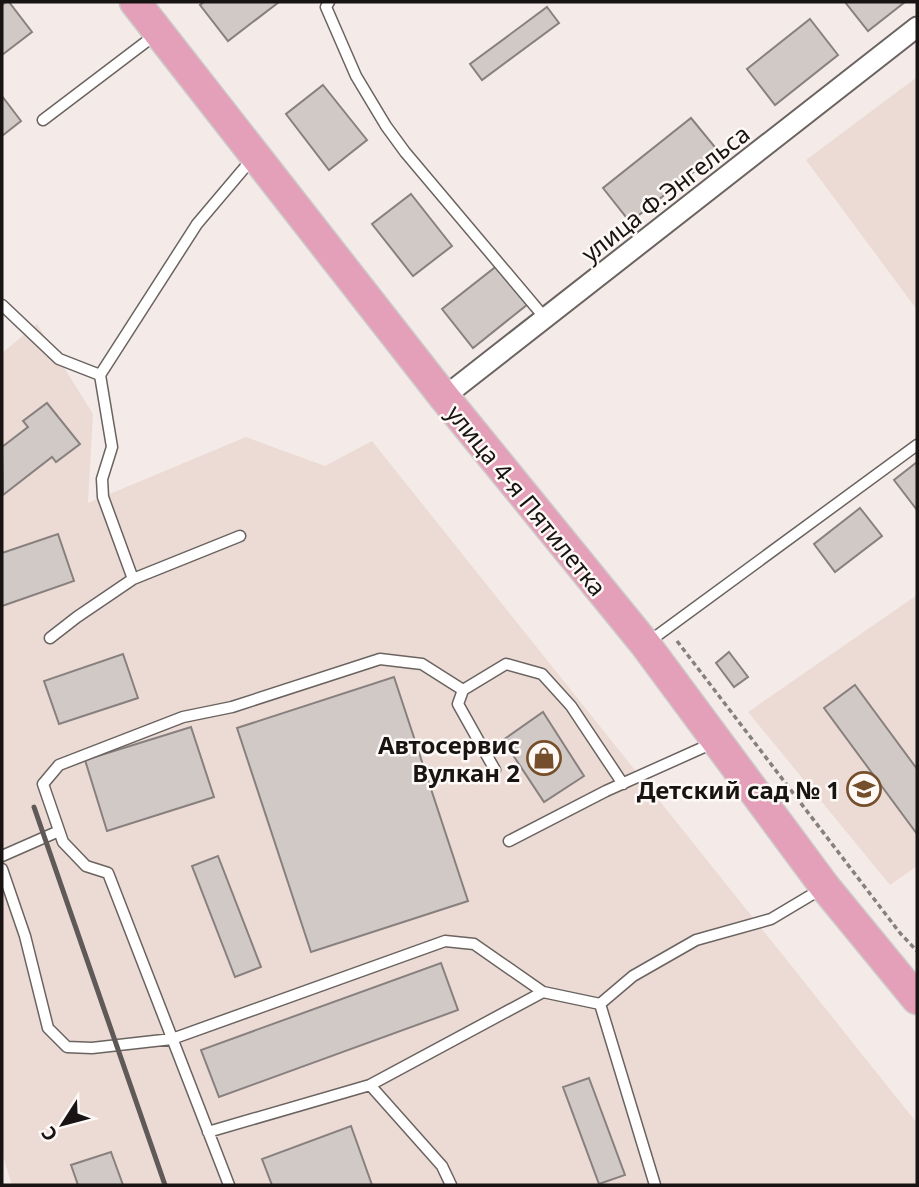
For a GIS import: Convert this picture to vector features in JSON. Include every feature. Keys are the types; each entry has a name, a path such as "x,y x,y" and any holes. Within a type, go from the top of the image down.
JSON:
{"main road":[{"name":"улица 4-я Пятилетка","path":"135,2 444,397 645,644 825,887 917,999"}],"street":[{"name":"улица Ф.Энгельса","path":"444,397 917,27"}],"lane":[{"path":"329,2 326,7 356,76 386,126 545,318"},
{"path":"43,120 158,33"},
{"path":"133,579 103,497 102,479 112,447 100,374 197,224 255,156"},
{"path":"2,305 59,359 100,374"},
{"path":"645,644 917,445"},
{"path":"50,638 133,579 240,536"},
{"path":"229,1185 108,873 86,866 63,842 43,784 59,765 184,716 232,707 380,659 422,664 463,690"},
{"path":"495,770 458,704 463,690 506,664 542,674 571,706 623,784"},
{"path":"509,841 623,784 717,742"},
{"path":"2,856 59,831"},
{"path":"2,869 26,936 48,1028 67,1047 92,1048 172,1039 445,941 474,944 543,992 600,1004"},
{"path":"600,1004 634,976 696,940 771,919 825,887"},
{"path":"208,1132 370,1085 543,992"},
{"path":"600,1004 655,1185"},
{"path":"370,1085 442,1166 451,1185"}],"path":[{"path":"677,641 900,933 917,951"}],"shaded area":[{"path":"917,77 917,310 806,160"},
{"path":"37,324 93,414 88,503 246,437 325,466 372,441 917,1123 917,1185 12,1185 2,1153 2,353"},
{"name":"Детский сад № 1","path":"917,595 917,866 890,885 748,712"}],"building":[{"path":"9,2 32,32 2,55 2,5"},
{"path":"204,2 279,2 228,41 200,5"},
{"path":"845,2 905,2 868,31"},
{"path":"547,7 559,23 482,80 470,64"},
{"path":"810,19 838,55 775,105 747,69"},
{"path":"323,85 367,140 329,170 286,114"},
{"path":"2,96 21,121 2,136"},
{"path":"691,118 719,152 630,222 603,188"},
{"path":"411,194 452,246 413,276 372,224"},
{"path":"498,265 528,304 473,348 442,309"},
{"path":"47,403 80,444 56,462 52,457 3,495 2,447 28,427 23,421"},
{"path":"917,462 917,510 894,480"},
{"path":"860,508 882,536 835,572 814,544"},
{"path":"58,534 74,581 2,606 2,553"},
{"path":"729,652 748,677 734,687 716,663"},
{"path":"123,654 138,698 59,724 44,681"},
{"path":"394,677 468,901 311,952 237,728"},
{"path":"855,685 917,769 917,834 824,708"},
{"name":"Автосервис Вулкан 2","path":"543,712 584,776 544,802 503,740"},
{"path":"191,727 214,797 107,831 85,760"},
{"path":"218,856 261,967 235,977 192,866"},
{"path":"441,963 458,1010 219,1097 201,1050"},
{"path":"589,1078 625,1175 599,1184 563,1087"},
{"path":"351,1126 372,1185 272,1185 262,1159"},
{"path":"111,1152 123,1185 78,1185 71,1165"}],"railway":[{"path":"34,807 165,1185"}],"place":[{"name":"Автосервис Вулкан 2","path":"544,758"},
{"name":"Детский сад № 1","path":"864,789"}]}
